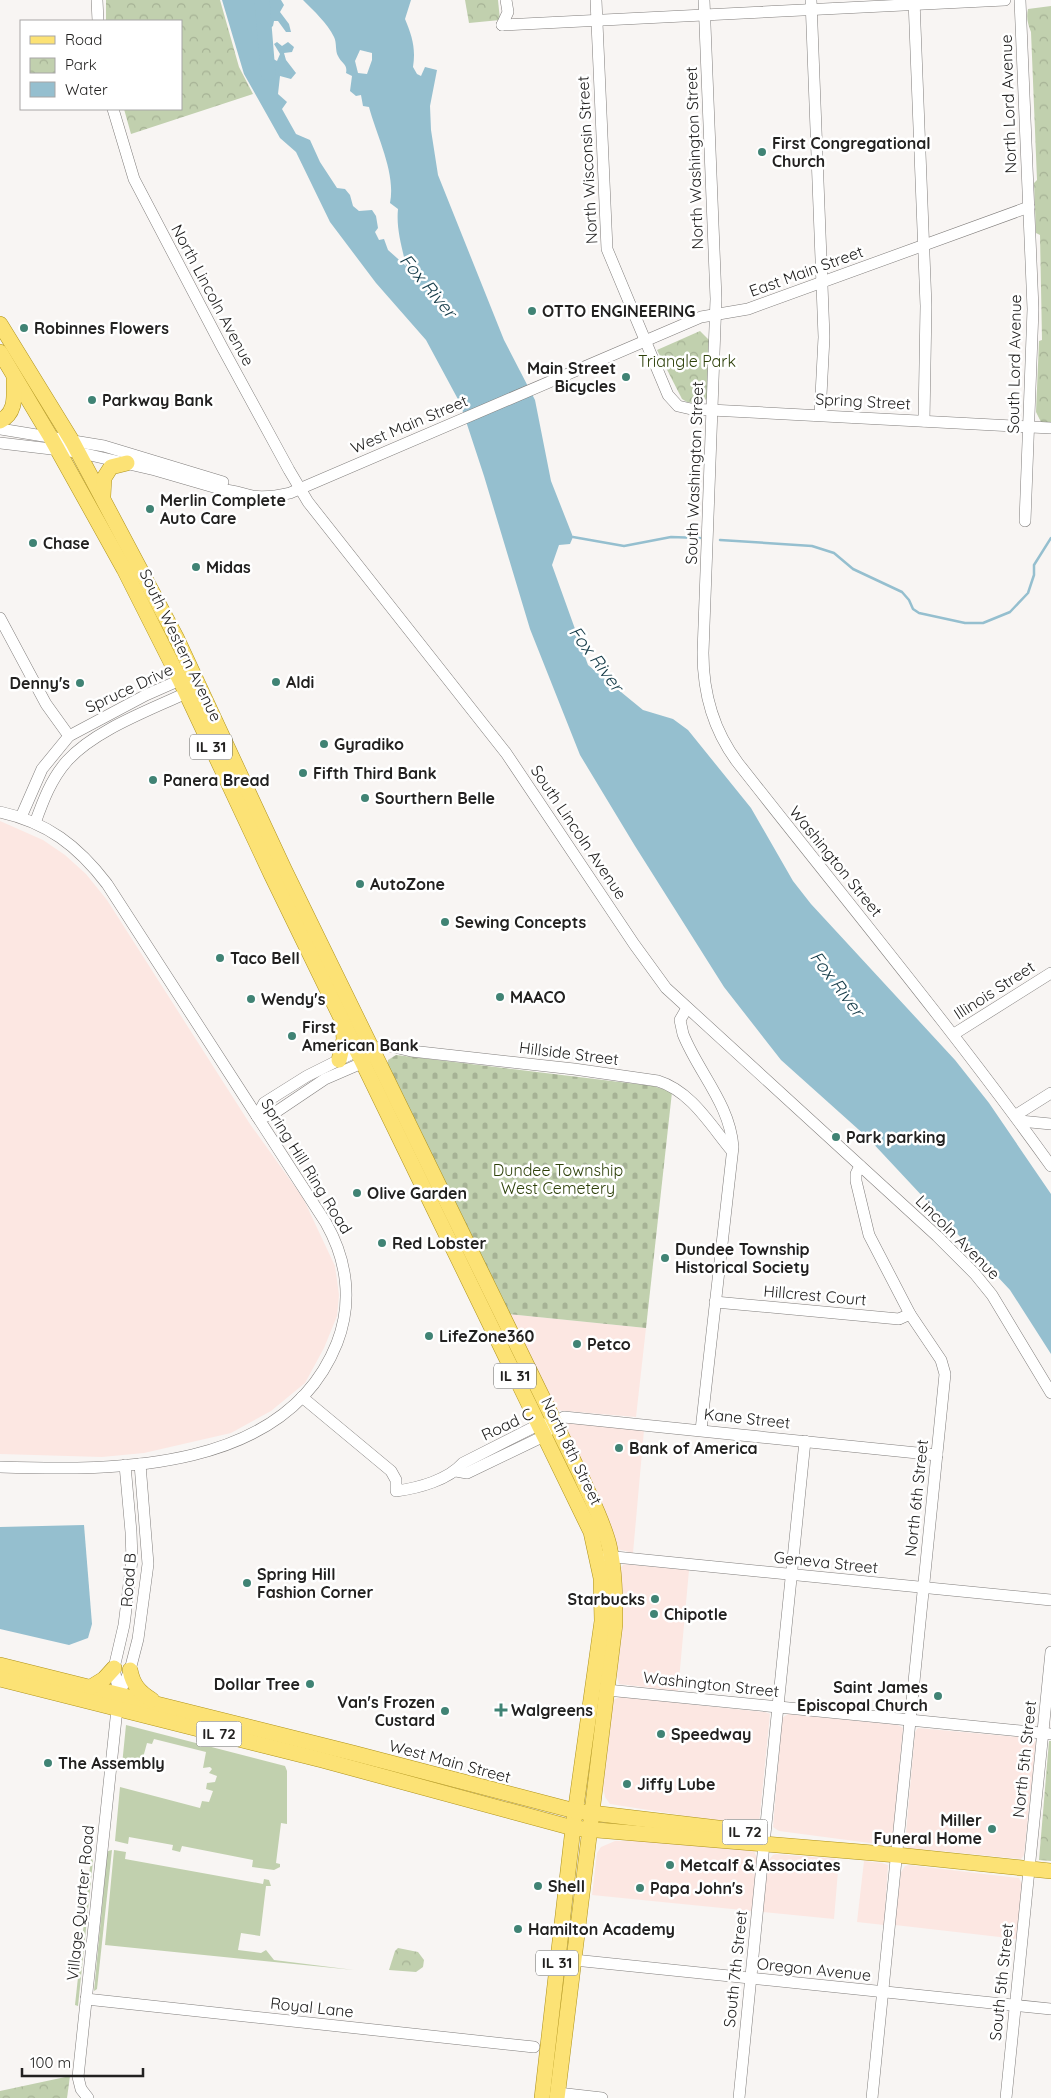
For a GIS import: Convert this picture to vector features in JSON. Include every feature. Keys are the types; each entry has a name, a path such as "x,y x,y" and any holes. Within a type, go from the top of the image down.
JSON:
{"main road":[{"name":"South Western Avenue","path":"0,324 75,446 103,496 196,679 284,869 373,1050"},
{"name":"IL 31","path":"0,352 54,443"},
{"path":"0,421 7,418 14,404 14,377"},
{"name":"South Western Avenue","path":"54,443 124,569 183,686 270,874 360,1057"},
{"path":"103,496 104,478 111,467 127,463"},
{"path":"339,1060 344,1039 343,1023"},
{"name":"North 8th Street","path":"373,1050 480,1286 541,1430 604,1556 602,1621 573,1828"},
{"name":"North 8th Street","path":"360,1057 480,1286 554,1422 597,1511 604,1556 615,1596 615,1624 608,1690 558,2096"},
{"name":"West Main Street","path":"0,1665 92,1687 118,1702 157,1704 575,1811 765,1839 1051,1871"},
{"path":"92,1687 104,1679 114,1668"},
{"path":"130,1670 138,1690 157,1704"},
{"name":"West Main Street","path":"0,1680 118,1702 573,1828 765,1839"},
{"name":"IL 31","path":"542,2098 573,1828"}],"street":[{"path":"97,0 98,20"},
{"path":"506,0 508,12 502,25 704,15 811,5 1005,0"},
{"name":"North Wisconsin Street","path":"596,0 606,242 608,252 644,342 674,404"},
{"name":"North Washington Street","path":"704,0 716,298 715,315"},
{"name":"North Lord Avenue","path":"1020,0 1029,207"},
{"path":"914,2 927,341 924,421"},
{"path":"811,5 824,347 820,415"},
{"name":"North Lincoln Avenue","path":"113,110 134,179 222,347 300,489"},
{"name":"East Main Street","path":"594,363 701,317 743,311 1029,207"},
{"name":"South Lord Avenue","path":"1025,521 1033,340 1029,207"},
{"name":"South Washington Street","path":"704,632 715,315"},
{"name":"West Main Street","path":"54,443 75,446 104,446 190,470 226,483 246,495 263,497 290,493 594,363"},
{"name":"Spring Street","path":"674,404 686,409 1051,428"},
{"path":"0,429 54,443"},
{"path":"0,443 54,443"},
{"name":"West Main Street","path":"75,446 127,463 224,490 235,490"},
{"name":"South Lincoln Avenue","path":"300,489 336,539 502,748 666,988 860,1166"},
{"path":"0,618 46,704 69,736"},
{"name":"Washington Street","path":"704,632 703,668 707,700 720,735 730,752 954,1034 1018,1118 1051,1166"},
{"name":"Spruce Drive","path":"35,823 45,796 56,776 78,750 196,679"},
{"name":"Spruce Drive","path":"21,817 42,770 69,736 114,712 183,686"},
{"name":"Spring Hill Ring Road","path":"0,812 21,817 35,823 73,846 102,877 333,1234 341,1254 346,1276 345,1309 339,1338 326,1366 302,1397 277,1419 258,1431 189,1455 140,1464 77,1468 0,1466"},
{"name":"Illinois Street","path":"954,1034 1051,972"},
{"path":"687,1008 680,1020 683,1034 727,1118 732,1134 732,1151 701,1430"},
{"name":"Hillside Street","path":"360,1057 373,1050 390,1046 411,1051 600,1073 662,1083 683,1094 732,1151"},
{"path":"360,1057 270,1116 257,1116 264,1103 307,1076 339,1060 360,1057"},
{"path":"1018,1118 1051,1093"},
{"path":"1018,1118 1051,1124"},
{"name":"North 6th Street","path":"860,1166 856,1174 856,1181 866,1228 910,1314 944,1367 945,1380 872,2098"},
{"name":"Lincoln Avenue","path":"860,1166 937,1236 986,1286 1006,1315 1051,1393"},
{"name":"Hillcrest Court","path":"715,1302 900,1319 910,1314"},
{"name":"Road C","path":"302,1397 391,1472 396,1480 396,1492 415,1489 456,1471 463,1463 541,1430 554,1422"},
{"name":"Kane Street","path":"554,1422 564,1417 937,1455"},
{"name":"South 7th Street","path":"739,2098 805,1441"},
{"name":"Road B","path":"118,1702 130,1670 142,1615 148,1564 140,1464"},
{"name":"Road B","path":"118,1702 114,1668 124,1625 132,1560 132,1532 125,1465"},
{"name":"Geneva Street","path":"604,1556 1051,1600"},
{"name":"North 5th Street","path":"1029,1869 1047,1734 1051,1652"},
{"name":"Washington Street","path":"608,1690 1047,1734"},
{"name":"Village Quarter Road","path":"88,2098 81,2089 78,2077 118,1702"},
{"name":"South 5th Street","path":"1006,2098 1029,1869"},
{"name":"Oregon Avenue","path":"574,1960 1051,2009"},
{"name":"Royal Lane","path":"86,1999 534,2047"},
{"path":"558,2096 602,2098"}],"shaded area":[{"path":"0,821 43,840 65,855 86,874 107,900 250,1124 303,1198 335,1266 339,1295 337,1316 324,1348 305,1383 271,1411 231,1433 144,1453 102,1457 0,1454"},
{"path":"507,1314 646,1328 636,1417 554,1410"},
{"path":"567,1424 644,1430 633,1553 617,1549 565,1429"},
{"path":"624,1564 689,1570 678,1691 619,1684 617,1675 622,1630 619,1570"},
{"path":"620,1697 770,1714 759,1824 756,1827 610,1804 605,1797 603,1787 612,1704 613,1700"},
{"path":"788,1714 898,1725 903,1728 893,1834 890,1843 885,1845 779,1831 773,1827 782,1718"},
{"path":"918,1728 1030,1738 1036,1741 1024,1855 1021,1859 909,1848 905,1845 915,1732"},
{"path":"652,1840 754,1851 757,1857 752,1911 592,1895 597,1853 601,1847 615,1841"},
{"path":"776,1854 839,1859 834,1919 763,1912 768,1861"},
{"path":"864,1861 888,1865 884,1925 857,1922"},
{"path":"905,1866 1019,1878 1022,1884 1017,1939 895,1925 901,1872"}],"green space":[{"path":"106,0 220,0 239,67 253,94 131,134 124,110 182,110 182,20 106,20"},
{"path":"465,0 498,0 500,20 469,23"},
{"path":"1051,6 1051,423 1041,422 1036,412 1039,341 1042,340 1040,235 1036,233 1034,183 1037,180 1031,32 1027,15 1028,9"},
{"name":"Triangle Park","path":"700,331 709,340 707,398 701,404 687,402 682,399 657,350"},
{"name":"Dundee Township West Cemetery","path":"396,1055 653,1086 672,1092 646,1328 507,1314 387,1066 388,1060"},
{"path":"126,1725 285,1766 287,1771 287,1824 281,1823 276,1863 280,1864 280,1867 274,1870 252,1867 253,1860 182,1846 180,1852 172,1850 173,1845 129,1837 128,1844 115,1841 120,1787 200,1808 202,1801 209,1802 213,1791 206,1789 207,1783 215,1782 217,1776 209,1773 212,1769 210,1767 203,1768 206,1752 154,1739 152,1744 147,1743 141,1765 149,1767 148,1771 122,1765"},
{"path":"1049,1741 1051,1741 1051,1861 1039,1860"},
{"path":"112,1850 97,1989 94,1991 107,1855 108,1851"},
{"path":"114,1850 126,1852 125,1859 263,1884 264,1879 269,1880 271,1886 266,1886 260,1936 241,1933 238,1950 261,1953 266,1950 274,1960 354,1970 105,1945"},
{"path":"91,1857 93,1861 78,2006 75,2005"},
{"path":"398,1948 418,1952 424,1960 423,1967 416,1972 389,1970 395,1951"},
{"path":"70,2076 67,2098 0,2098 0,2091"}],"water":[{"path":"222,0 281,0 284,5 280,12 289,24 291,32 286,32 278,21 274,21 273,26 269,29 269,39 263,39 269,54 277,61 280,54 274,44 277,42 282,46 288,42 294,47 292,52 284,53 286,60 296,73 291,79 280,76 278,94 287,102 282,109 296,134 310,140 320,162 337,188 345,189 350,195 353,206 359,211 372,210 376,216 378,228 375,232 379,240 384,239 388,250 406,266 399,231 398,209 390,203 391,191 388,167 369,107 363,106 361,95 356,96 350,91 352,76 346,73 345,66 338,56 334,37 324,22 303,0 411,0 405,19 413,42 413,67 417,74 421,76 425,67 437,70 430,106 431,130 438,175 504,340 535,400 551,481 573,537 570,544 559,545 552,565 588,665 643,710 673,719 688,730 751,808 793,881 811,904 955,1060 989,1103 1051,1194 1051,1354 1010,1290 868,1138 781,1060 724,987 635,846 580,755 530,629 460,403 426,340 376,283 330,222 296,152 280,138 244,74","holes":["360,50 372,53 372,60 367,74 358,73 355,61"]},
{"path":"84,1525 92,1624 88,1638 69,1645 0,1629 0,1527"}],"waterway":[{"name":"Fox River","path":"262,0 268,73"},
{"path":"573,537 624,546 671,537 700,538"},
{"path":"720,540 812,546 834,553 853,569 902,592 909,600 913,609 919,613 965,623 983,623 1010,612 1028,593 1034,575 1034,565 1051,538"}],"place":[{"name":"First Congregational Church","path":"762,152"},
{"name":"OTTO ENGINEERING","path":"532,311"},
{"name":"Robinnes Flowers","path":"24,328"},
{"name":"Main Street Bicycles","path":"626,377"},
{"name":"Parkway Bank","path":"92,400"},
{"name":"Merlin Complete Auto Care","path":"150,509"},
{"name":"Chase","path":"33,543"},
{"name":"Midas","path":"196,567"},
{"name":"Aldi","path":"276,682"},
{"name":"Denny's","path":"80,683"},
{"name":"Gyradiko","path":"324,744"},
{"name":"Fifth Third Bank","path":"303,773"},
{"name":"Panera Bread","path":"153,780"},
{"name":"Sourthern Belle","path":"365,798"},
{"name":"AutoZone","path":"360,884"},
{"name":"Sewing Concepts","path":"445,922"},
{"name":"Taco Bell","path":"220,958"},
{"name":"MAACO","path":"500,997"},
{"name":"Wendy's","path":"251,999"},
{"name":"First American Bank","path":"292,1036"},
{"name":"Park parking","path":"836,1137"},
{"name":"Olive Garden","path":"357,1193"},
{"name":"Red Lobster","path":"382,1243"},
{"name":"Dundee Township Historical Society","path":"665,1258"},
{"name":"LifeZone360","path":"429,1336"},
{"name":"Petco","path":"577,1344"},
{"name":"Bank of America","path":"619,1448"},
{"name":"Spring Hill Fashion Corner","path":"247,1583"},
{"name":"Starbucks","path":"655,1599"},
{"name":"Chipotle","path":"654,1614"},
{"name":"Dollar Tree","path":"310,1684"},
{"name":"Saint James Episcopal Church","path":"938,1696"},
{"name":"Walgreens","path":"501,1710"},
{"name":"Van's Frozen Custard","path":"445,1711"},
{"name":"Speedway","path":"661,1734"},
{"name":"The Assembly","path":"48,1763"},
{"name":"Jiffy Lube","path":"627,1784"},
{"name":"Miller Funeral Home","path":"992,1829"},
{"name":"Metcalf & Associates","path":"670,1865"},
{"name":"Shell","path":"538,1886"},
{"name":"Papa John's","path":"640,1888"},
{"name":"Hamilton Academy","path":"518,1929"}]}
